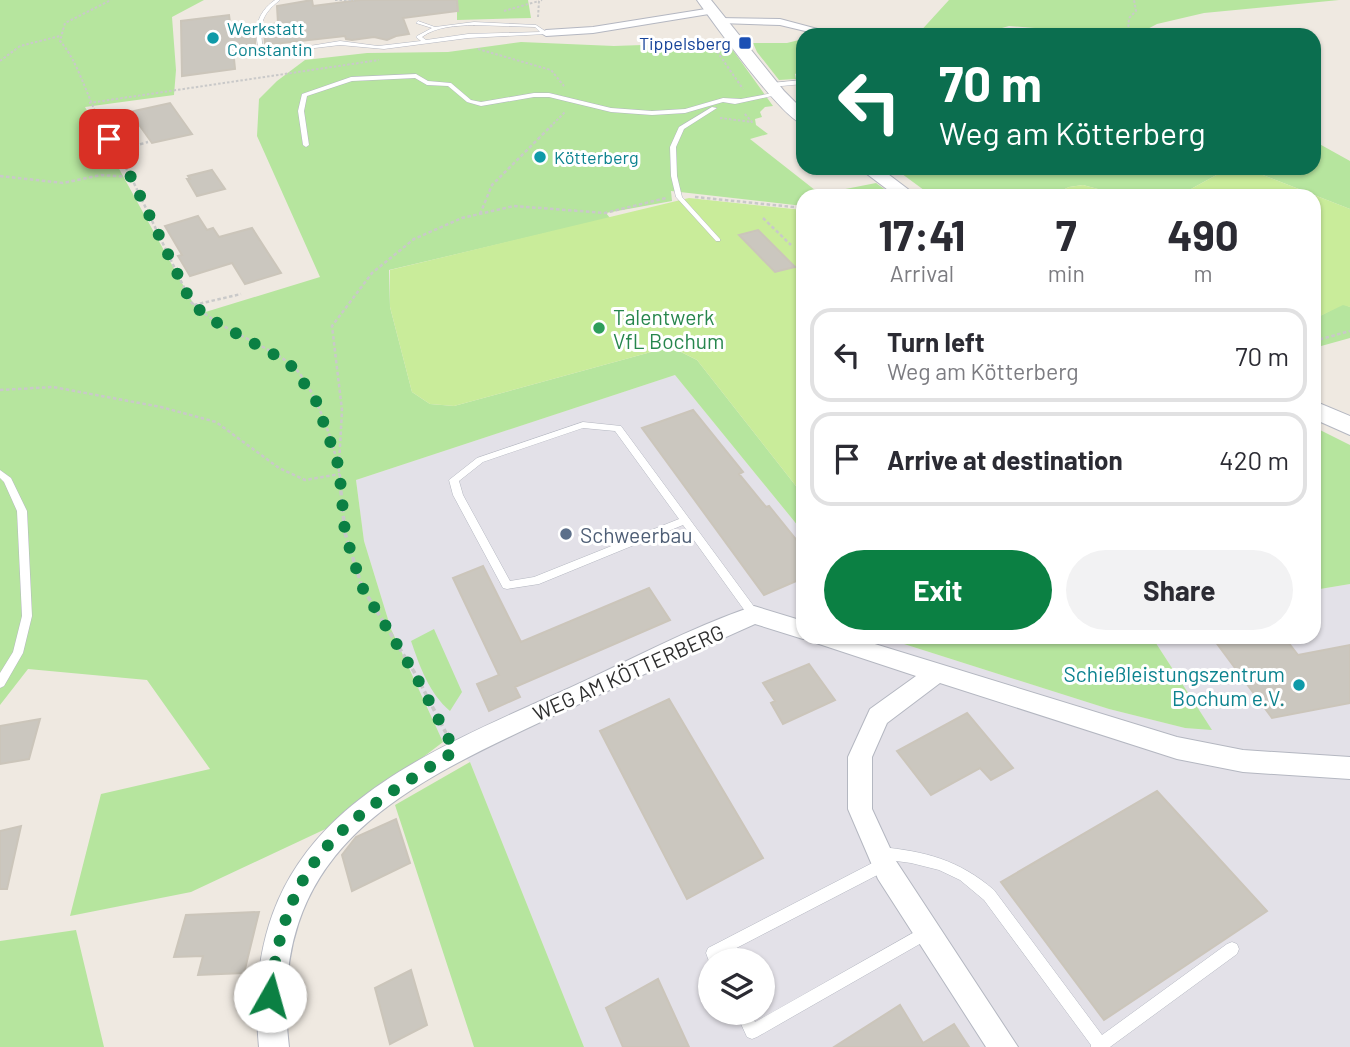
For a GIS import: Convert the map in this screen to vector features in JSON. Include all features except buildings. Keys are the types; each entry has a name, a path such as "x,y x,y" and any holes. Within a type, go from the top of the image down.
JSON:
{"street":[{"path":"712,10 774,90 796,112"},
{"path":"546,33 593,30 712,10 805,28"},
{"path":"878,175 898,189"},
{"path":"1321,412 1350,426"},
{"path":"754,614 796,628"},
{"name":"WEG AM KÖTTERBERG","path":"274,1047 270,996 282,925 301,880 341,829 377,801 455,751 754,614"},
{"path":"846,644 1177,748 1243,761 1350,768"},
{"path":"937,673 878,716 860,757 860,809 882,858 1003,1047"}],"lane":[{"path":"278,0 259,17 257,24 261,50 273,52 340,43 359,43 370,48 468,36 546,33"},
{"path":"418,22 433,27 511,24 536,26 546,33"},
{"path":"424,41 419,37 433,27"},
{"path":"306,145 301,111 304,95 351,79 416,76 427,83 449,83 469,101 481,104 549,95 590,106 633,112 669,113 723,100 741,101"},
{"path":"718,240 679,197 674,176 673,147 681,128 697,116 725,104 796,84"},
{"path":"686,520 535,581 507,585 458,495 454,480 480,460 583,425 618,428 686,520 754,614"},
{"path":"0,473 8,480 22,511 27,615 18,653 0,683"},
{"path":"722,948 882,858 905,855 951,867 971,878 989,895 1099,1046 1232,949"},
{"path":"775,1019 927,932"},
{"path":"749,1025 752,1032 764,1025"}],"path":[{"path":"111,0 65,23 60,41 67,49 89,103 131,177 194,304 207,317 289,363 315,398 339,467 345,533 362,587 416,676 455,751"},
{"path":"335,0 354,0"},
{"path":"1128,28 1129,18 1136,11 1134,0"},
{"path":"0,61 20,47 60,36"},
{"path":"478,49 551,70 567,90 590,106"},
{"path":"89,103 319,70"},
{"path":"697,116 752,122 743,111 741,101"},
{"path":"480,214 492,185 576,103"},
{"path":"98,119 128,113"},
{"path":"106,132 133,125"},
{"path":"109,139 136,133"},
{"path":"116,151 148,142"},
{"path":"0,176 62,183 101,175 131,177"},
{"path":"339,467 342,410 332,326 372,273 414,239 462,218 514,205 605,213 679,197 718,198 796,207"},
{"path":"763,218 791,245"},
{"path":"194,304 241,294"},
{"path":"1321,339 1350,331"},
{"path":"0,390 53,387 161,407 216,422 279,468 305,480 340,474"}],"shaded area":[{"path":"675,375 796,523 796,644 904,644 1109,709 1185,728 1211,729 1156,644 1321,644 1321,589 1350,584 1350,1047 584,1047 470,762 443,742 391,629 364,541 356,480"}],"green space":[{"path":"0,0 204,0 172,17 176,70 174,95 85,107 199,314 320,277 257,136 259,99 305,60 367,53 448,52 521,42 614,46 727,42 773,106 765,107 760,112 762,117 755,119 756,125 768,134 750,139 814,189 796,189 796,205 671,191 672,201 606,213 610,218 389,270 390,307 412,392 430,404 454,406 662,349 679,351 697,360 796,486 796,523 675,375 356,480 364,541 391,629 443,742 334,825 191,892 70,916 101,794 210,769 147,680 28,669 0,705"},
{"path":"457,0 528,0 531,18 457,20"},
{"path":"949,0 1339,0 1204,13 1149,28 923,28"},
{"path":"796,41 796,79 779,80 753,43"},
{"path":"1321,145 1350,161 1350,209 1321,198 1321,189 1299,189 1263,175 1321,175"},
{"path":"904,175 1216,175 1191,189 1098,189 1083,185 1065,189 922,189"},
{"path":"1216,175 1263,175 1299,189 1191,189"},
{"path":"876,183 884,189 845,189"},
{"path":"1083,185 1098,189 1065,189"},
{"name":"Talentwerk VfL Bochum","path":"689,198 796,209 796,486 697,360 679,351 662,349 454,406 430,404 412,392 390,307 390,270"},
{"path":"1321,198 1350,209 1350,307 1343,305 1321,316"},
{"path":"1343,304 1350,307 1350,338 1321,346 1321,315"},
{"path":"1321,430 1350,445 1350,584 1321,589"},
{"path":"434,629 462,692 450,711 431,688 411,641"},
{"path":"904,644 1157,644 1212,730 1185,728 1109,709"},
{"path":"470,762 584,1047 474,1047 395,805"},
{"path":"76,930 104,1047 0,1047 0,941"}],"place":[{"name":"Werkstatt Constantin","path":"213,38"},
{"name":"Tippelsberg","path":"745,43"},
{"name":"Kötterberg","path":"540,157"},
{"name":"Talentwerk VfL Bochum","path":"599,328"},
{"name":"Schweerbau","path":"566,534"},
{"name":"Schießleistungszentrum Bochum e.V.","path":"1299,685"}],"route":[{"path":"109,139 131,177 191,302 207,317 263,346 289,363 315,398 339,467 345,533 362,587 416,676 455,751 377,801 341,829 318,856 301,880 282,925 270,996"}]}
